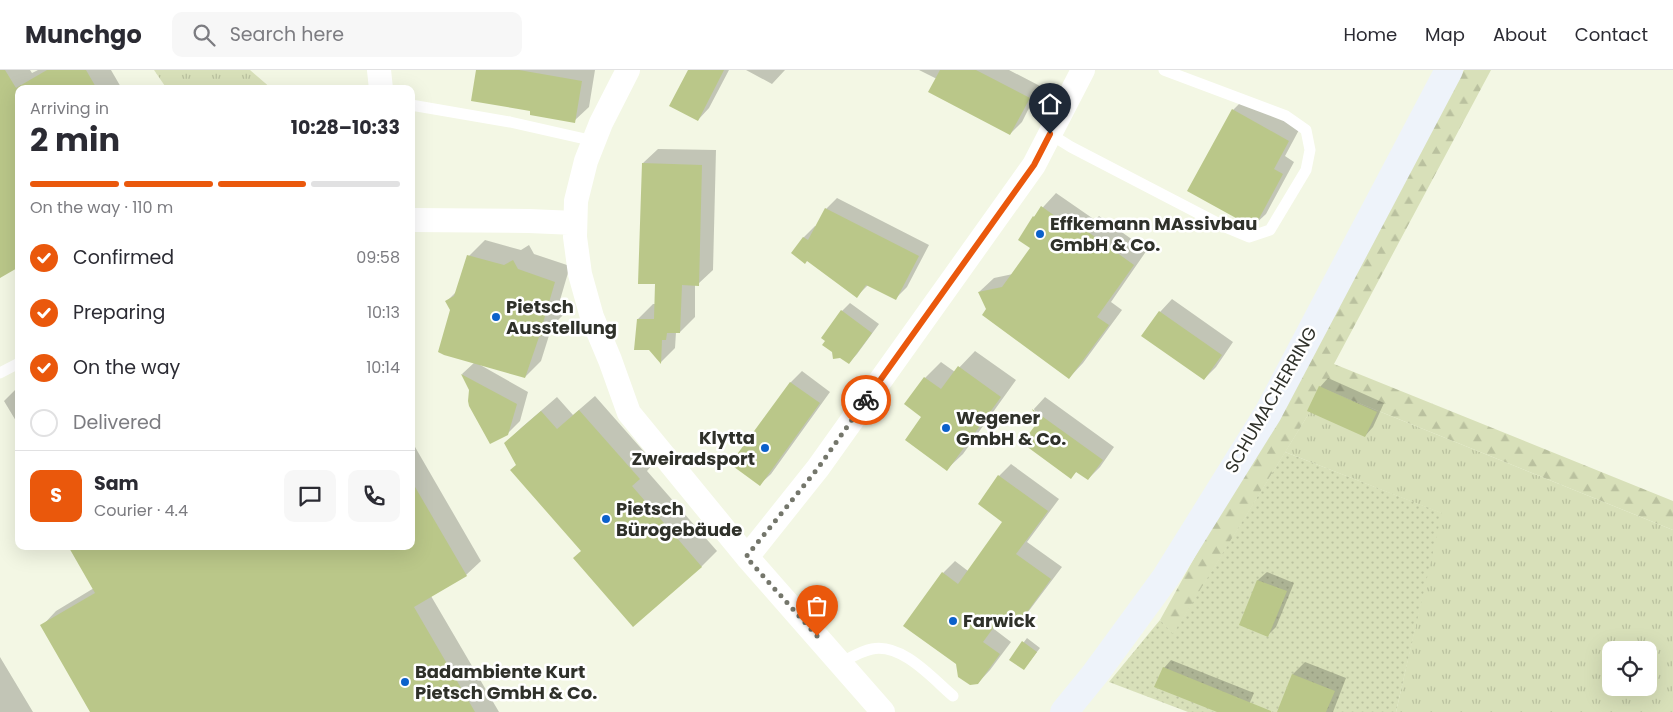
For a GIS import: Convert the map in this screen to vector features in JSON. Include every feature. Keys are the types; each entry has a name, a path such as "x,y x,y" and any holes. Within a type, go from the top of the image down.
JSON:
{"main road":[{"name":"SCHUMACHERRING","path":"1064,712 1095,674 1166,577 1268,413 1449,70"}],"street":[{"path":"380,70 381,85"},
{"path":"628,70 586,161 576,201 575,236 584,291 629,414 746,557 883,712"},
{"path":"746,557 824,460 1034,165 1083,70"},
{"path":"415,220 576,223"}],"lane":[{"path":"1050,134 1071,147 1225,227 1249,237 1270,230 1306,170 1310,150 1306,130 1286,116 1164,70"},
{"path":"415,106 510,122 594,141"},
{"path":"0,373 15,365"},
{"path":"840,663 872,649 889,648 905,655 953,696"}],"green space":[{"path":"154,70 250,70 267,85 164,85"},
{"path":"1464,70 1491,70 1334,364 1673,501 1673,530 1324,389 1173,635 1160,620"},
{"path":"1324,389 1673,530 1673,712 1396,712 1441,513 1285,452"},
{"path":"1285,452 1442,513 1396,712 1188,712 1109,682 1160,620 1173,634"}],"building":[{"path":"0,70 5,70 15,86 15,269 0,278"},
{"path":"47,70 86,70 95,85 21,85"},
{"path":"476,70 519,70 582,81 575,123 530,115 530,111 471,101"},
{"path":"688,70 724,70 698,121 669,106"},
{"path":"940,70 976,70 1030,98 1010,135 928,92"},
{"path":"1232,109 1289,141 1274,169 1283,174 1254,228 1187,191"},
{"path":"642,163 702,165 699,286 682,285 680,333 667,333 666,340 662,340 661,364 649,350 634,350 637,319 654,319 655,284 638,284"},
{"path":"1041,206 1080,234 1084,229 1134,265 1097,317 1109,325 1069,379 982,315 986,309 978,292 1002,287 1030,248 1018,240"},
{"path":"825,208 919,256 896,300 866,285 857,298 807,261 805,264 791,253 803,237 808,240"},
{"name":"Pietsch Ausstellung","path":"467,255 504,265 513,260 518,269 555,282 543,323 548,332 539,337 525,378 438,352 450,310 445,301 454,296"},
{"path":"841,310 872,333 849,364 840,358 833,359 832,352 822,345 825,341 821,338"},
{"path":"1159,311 1222,355 1204,380 1141,336"},
{"name":"Wegener GmbH & Co.","path":"958,366 1001,397 947,471 905,440 921,417 904,404 924,377 941,389"},
{"path":"461,374 517,404 508,435 490,444 469,406 469,390"},
{"name":"Klytta Zweiradsport","path":"790,382 820,403 760,486 730,464"},
{"path":"1319,386 1377,412 1365,437 1307,411"},
{"path":"1032,409 1103,460 1088,480 1076,472 1071,479 1022,443 1037,423 1039,425"},
{"name":"Pietsch Bürogebäude","path":"579,410 640,479 632,486 702,567 633,627 573,558 581,551 510,470 516,465 504,443 541,411 557,429"},
{"path":"998,475 1048,511 1016,554 1051,579 1017,626 1002,616 983,642 1000,654 978,684 970,685 958,677 956,664 903,626 942,572 958,584 1002,522 978,504"},
{"path":"415,487 467,576 414,607 475,712 90,712 40,625 95,593 70,550 415,550"},
{"path":"1257,580 1287,591 1268,637 1239,625"},
{"path":"1022,641 1037,652 1024,670 1009,660"},
{"path":"1163,667 1271,712 1217,712 1154,687"},
{"path":"1292,674 1335,691 1326,712 1277,712"}],"way so far":[{"path":"817,636 746,557 818,468 866,400"}],"place":[{"name":"Effkemann MAssivbau GmbH & Co.","path":"1040,234"},
{"name":"Pietsch Ausstellung","path":"496,317"},
{"name":"Wegener GmbH & Co.","path":"946,428"},
{"name":"Klytta Zweiradsport","path":"765,448"},
{"name":"Pietsch Bürogebäude","path":"606,519"},
{"name":"Farwick","path":"953,621"},
{"name":"Badambiente Kurt Pietsch GmbH & Co.","path":"405,682"}],"route":[{"path":"866,400 1034,165 1050,134"}]}
